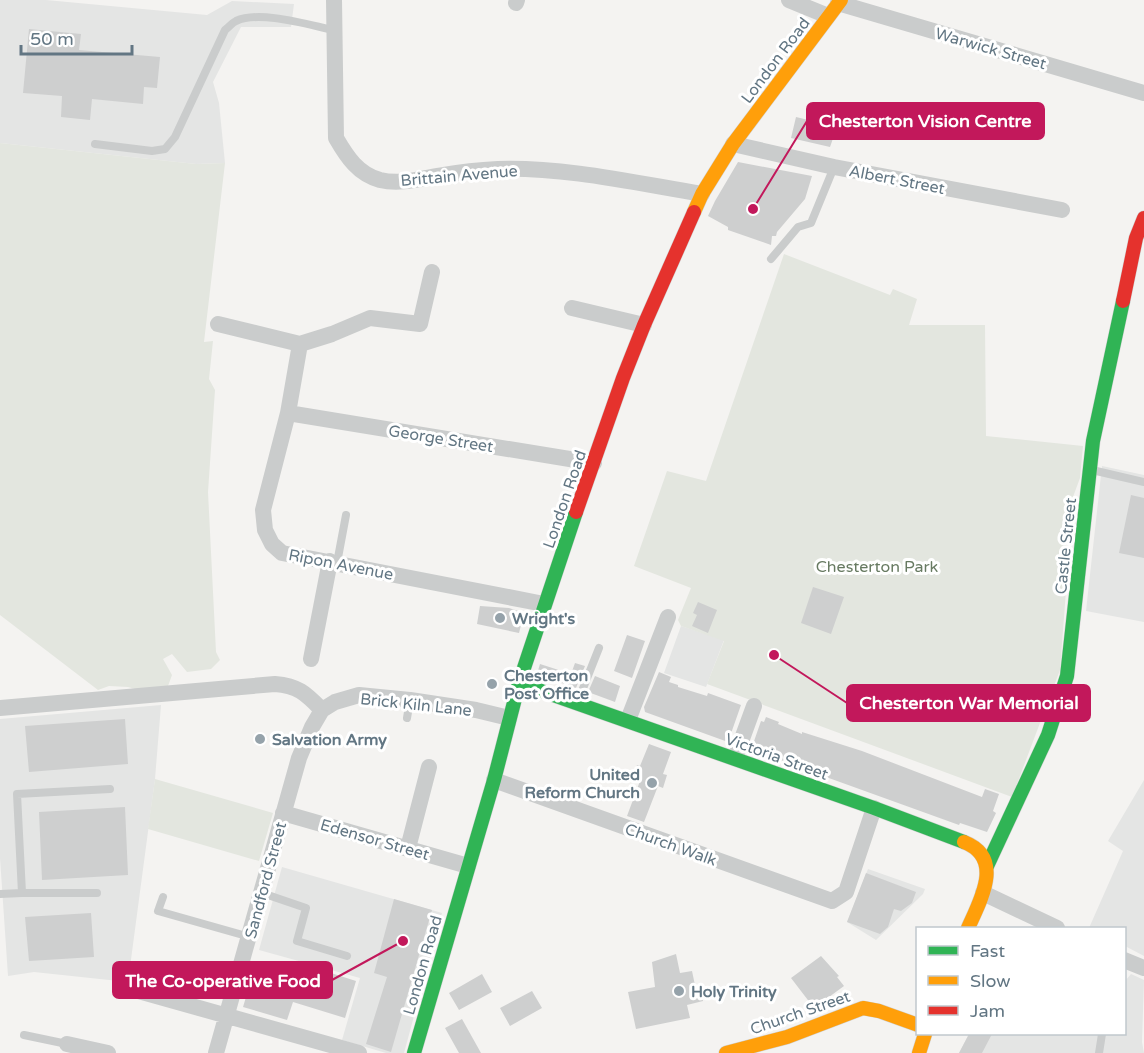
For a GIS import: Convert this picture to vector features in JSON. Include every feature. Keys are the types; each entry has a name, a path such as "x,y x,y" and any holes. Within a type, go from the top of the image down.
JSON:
{"main road":[{"name":"London Road","path":"414,1053 494,780 519,683 544,604 644,325 702,194 733,144 836,6"},
{"name":"Castle Street","path":"987,866 1048,735 1067,676 1093,441 1136,238 1144,218"},
{"name":"Victoria Street","path":"519,683 735,758 970,845 980,851 987,866"},
{"path":"968,927 983,893 988,874 987,866"},
{"name":"Church Street","path":"726,1053 787,1036 863,1008 879,1011 916,1024"},
{"path":"919,1053 925,1035"}],"street":[{"name":"Brittain Avenue","path":"334,0 336,138 346,157 362,172 381,180 400,182 497,169 547,169 702,194"},
{"name":"Warwick Street","path":"789,0 836,6 1144,93"},
{"name":"Albert Street","path":"733,144 834,167 1062,210"},
{"path":"218,324 300,344 370,318 420,324 432,272"},
{"path":"572,308 644,325"},
{"name":"Ripon Avenue","path":"300,344 288,413 263,510 265,530 272,544 282,553 544,604"},
{"name":"George Street","path":"288,413 594,463"},
{"path":"311,659 334,562"},
{"path":"627,720 668,617"},
{"path":"0,708 275,684 292,685 306,694 322,710"},
{"name":"Brick Kiln Lane","path":"322,710 334,702 359,695 410,700 510,718"},
{"path":"735,758 754,706"},
{"name":"Sandford Street","path":"219,1051 299,758 322,710"},
{"path":"408,848 429,767"},
{"name":"Church Walk","path":"494,780 832,901 846,892 874,808"},
{"name":"Edensor Street","path":"283,813 468,866"},
{"path":"983,893 1055,927"},
{"path":"1126,960 1144,968"},
{"path":"135,990 358,1053"},
{"path":"67,1044 108,1053"}],"lane":[{"path":"95,144 152,151 165,149 175,137 225,30 235,21 251,17 334,30"},
{"path":"771,259 798,227 812,223 834,167"},
{"path":"1090,469 1144,482"},
{"path":"334,562 346,515"},
{"path":"578,703 599,648"},
{"path":"407,718 410,700"},
{"path":"22,893 17,794 110,789"},
{"path":"0,894 97,893"},
{"path":"262,893 306,908 297,941 347,956"},
{"path":"162,897 158,911 250,938"},
{"path":"24,1035 67,1044"},
{"path":"1099,1053 1102,1035"}],"shaded area":[{"path":"0,0 46,0 207,15 232,1 294,4 291,27 241,27 213,82 219,103 225,163 196,164 0,143"},
{"path":"1102,466 1144,475 1144,622 1086,611"},
{"path":"681,626 724,640 706,687 664,673"},
{"path":"161,705 155,779 128,982 34,972 8,976 0,858 0,719"},
{"path":"1144,780 1144,956 1126,947 1126,927 1089,927 1123,851 1108,841"},
{"path":"282,867 442,913 404,1053 386,1053 342,1040 360,978 259,950"},
{"path":"868,869 925,889 923,894 876,940 847,922"},
{"path":"1131,974 1144,980 1142,1042 1144,1053 959,1053 968,1035 1126,1035 1126,980"}],"green space":[{"path":"0,143 196,164 225,163 204,342 213,341 209,379 215,390 208,492 216,652 220,660 211,669 187,672 172,654 163,659 172,675 168,686 142,691 128,687 109,686 98,690 0,615"},
{"name":"Chesterton Park","path":"784,254 890,295 893,289 917,299 909,325 985,325 986,436 1083,446 1080,478 1060,532 1069,551 1060,670 1012,797 707,684 724,641 681,626 678,620 691,588 634,566 667,471 706,481"},
{"path":"155,779 273,813 259,861 148,829"}],"building":[{"path":"29,29 81,34 79,50 160,57 157,88 144,87 143,104 92,99 90,120 61,117 62,96 23,93"},
{"path":"796,117 837,127 830,147 791,138"},
{"path":"738,162 812,176 805,199 776,236 772,236 771,245 728,230 728,227 708,216"},
{"path":"1131,495 1144,498 1144,558 1119,553"},
{"path":"813,587 844,597 831,634 801,623"},
{"path":"698,602 717,610 708,633 692,626 697,615 693,613"},
{"name":"Wright's","path":"480,606 509,608 524,613 519,633 477,624"},
{"path":"627,635 645,641 632,678 614,671"},
{"path":"575,663 585,666 576,688 537,674 540,664 571,674"},
{"path":"659,672 671,677 669,682 678,687 707,696 708,693 741,705 728,742 645,712 644,707"},
{"path":"595,676 620,686 615,702 588,692"},
{"path":"766,717 802,734 802,732 862,751 982,797 985,789 999,794 993,811 996,813 987,832 960,823 959,825 754,751 752,747 761,721 764,722"},
{"path":"125,719 128,764 29,772 25,726"},
{"name":"United Reform Church","path":"649,744 671,752 663,774 667,775 663,788 658,786 644,822 627,816 640,781 633,778 637,765 640,766"},
{"path":"125,807 128,875 42,880 39,812"},
{"path":"866,873 916,892 912,903 901,911 894,909 888,927 880,934 847,922"},
{"path":"394,899 432,910 391,1052 366,1044 387,977 374,973"},
{"path":"91,913 94,957 29,961 25,917"},
{"name":"Holy Trinity","path":"676,954 680,973 692,971 696,990 701,989 703,1001 687,1005 690,1018 636,1029 628,992 655,987 652,962"},
{"path":"821,956 839,976 837,977 844,986 814,1008 791,978"},
{"path":"309,966 356,981 345,1018 293,1002 287,1020 243,1007 255,967 304,981"},
{"path":"482,974 492,992 459,1010 449,993"},
{"path":"532,991 542,1008 510,1026 500,1008"},
{"path":"462,1019 481,1053 459,1053 445,1028"},
{"path":"968,1035 991,1035 982,1053 959,1053"}],"traffic: fast":[{"path":"987,866 1048,735 1067,676 1093,441 1123,301"},
{"path":"414,1053 494,780 519,683 576,512"},
{"path":"519,683 964,842"}],"traffic: slow":[{"path":"694,212 702,194 733,144 841,0"},
{"path":"964,842 976,849 984,858 986,869 983,893 968,927"},
{"path":"726,1053 787,1037 863,1008 879,1011 916,1024"},
{"path":"919,1053 925,1035"}],"traffic: jam":[{"path":"576,512 623,378 694,212"},
{"path":"1123,301 1136,238 1144,218"}],"place":[{"name":"Chesterton Vision Centre","path":"753,209"},
{"name":"Wright's","path":"500,618"},
{"name":"Chesterton War Memorial","path":"774,655"},
{"name":"Chesterton Post Office","path":"492,684"},
{"name":"Salvation Army","path":"260,739"},
{"name":"United Reform Church","path":"652,783"},
{"name":"The Co-operative Food","path":"403,941"},
{"name":"Holy Trinity","path":"679,991"}]}
